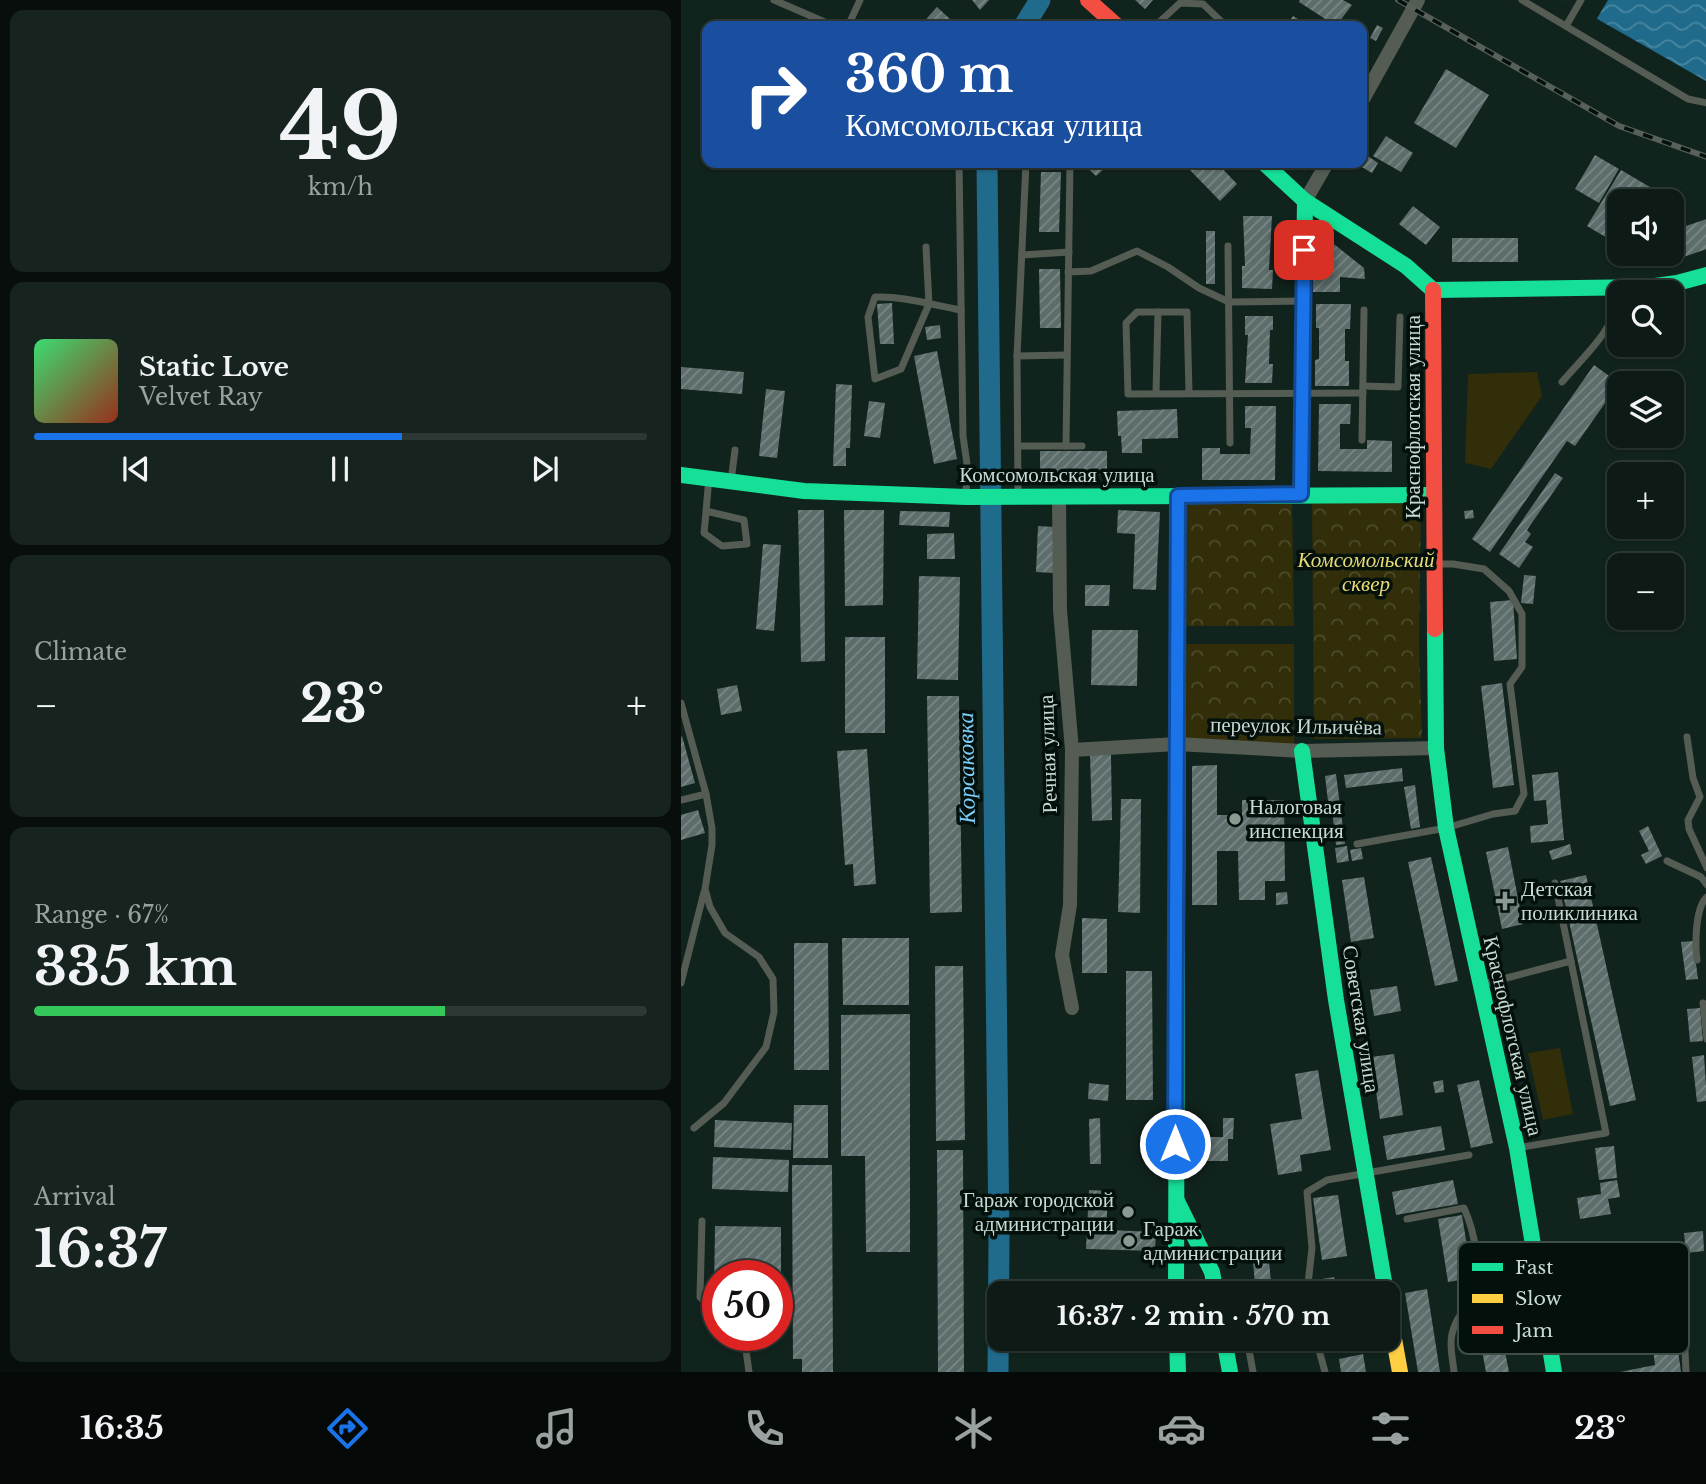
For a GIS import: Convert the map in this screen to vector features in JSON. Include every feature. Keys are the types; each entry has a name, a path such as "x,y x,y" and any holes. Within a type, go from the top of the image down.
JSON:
{"main road":[{"path":"1088,0 1111,21"},
{"path":"1269,168 1305,201 1406,267 1433,290 1607,292"},
{"path":"1301,494 1305,201"},
{"path":"1684,281 1706,275"},
{"name":"Краснофлотская улица","path":"1433,290 1436,748 1446,828 1517,1148 1533,1242"},
{"name":"Комсомольская улица","path":"681,475 804,491 971,497 1434,495"},
{"path":"1176,1281 1178,496"},
{"name":"Советская улица","path":"1302,751 1335,1000 1384,1281"},
{"path":"1175,1197 1202,1248 1214,1281"},
{"path":"1177,1351 1178,1372"},
{"path":"1226,1351 1230,1372"},
{"path":"1396,1351 1400,1372"},
{"name":"Краснофлотская улица","path":"1551,1354 1554,1372"}],"street":[{"path":"1367,92 1418,0"},
{"path":"1305,201 1324,168"},
{"name":"Речная улица","path":"1059,497 1060,610 1072,750 1070,905 1062,955 1072,996 1072,1008"},
{"name":"переулок Ильичёва","path":"1072,750 1177,744 1302,751 1436,748"}],"lane":[{"path":"774,0 822,21"},
{"path":"850,21 860,0"},
{"path":"1522,0 1688,99 1706,103"},
{"path":"1566,26 1581,0"},
{"path":"1160,21 1180,3 1204,4 1221,21"},
{"path":"959,168 963,436 971,497"},
{"path":"1012,497 1018,446 1016,356 1026,168"},
{"path":"1066,446 1069,168"},
{"path":"1228,246 1230,443"},
{"path":"926,247 929,304 901,369 875,379 868,317 875,297 887,297 929,304 961,310"},
{"path":"1068,272 1091,271 1137,251 1168,267 1199,288 1229,302 1303,301"},
{"path":"1022,255 1069,252"},
{"path":"1362,440 1364,310"},
{"path":"1189,393 1187,312 1137,312 1126,323 1128,394 1302,393 1398,387 1400,317"},
{"path":"1156,393 1158,312"},
{"path":"1562,382 1607,325"},
{"path":"1016,356 1067,355"},
{"path":"1018,446 1082,446"},
{"path":"731,481 735,450"},
{"path":"706,511 744,520 746,544 722,547 704,533 706,511 709,479"},
{"path":"1357,844 1446,828 1515,810 1524,794 1510,684 1522,667 1522,614 1509,591 1484,569 1435,564"},
{"path":"681,703 706,794 712,845 705,889 681,983"},
{"path":"1687,737 1693,778 1700,797 1688,820 1689,829 1706,868"},
{"path":"681,800 706,794"},
{"path":"1667,861 1701,877 1706,885"},
{"path":"1517,1148 1606,1133 1555,883"},
{"path":"694,1128 724,1104 766,1047 774,1012 773,979 759,957 725,933 710,907 705,889"},
{"path":"1697,960 1695,946 1699,909 1702,899 1706,897"},
{"path":"1480,985 1571,961"},
{"path":"1703,1003 1706,1039"},
{"path":"1308,1281 1312,1248 1306,1192 1327,1180 1469,1155"},
{"path":"1407,1219 1464,1208 1470,1221 1473,1242"},
{"path":"702,1222 702,1299"},
{"path":"1454,1372 1451,1337 1458,1317"},
{"path":"746,1351 749,1372"},
{"path":"1249,1351 1253,1372"},
{"path":"1319,1351 1325,1372"},
{"path":"1685,1354 1686,1372"}],"green space":[{"path":"1537,372 1542,396 1491,469 1465,463 1468,374"},
{"name":"Комсомольский сквер","path":"1312,500 1421,500 1419,645 1422,738 1314,739"},
{"path":"1185,502 1292,504 1294,626 1185,626"},
{"path":"1185,644 1294,644 1294,744 1185,741"},
{"path":"1560,1048 1573,1114 1543,1120 1528,1053"}],"water":[{"path":"1564,0 1706,0 1706,81"}],"pier":[{"path":"1564,0 1608,0 1596,20"}],"building":[{"path":"972,0 989,0 980,10"},
{"path":"1135,0 1153,0 1145,9"},
{"path":"1343,0 1352,5 1340,21 1328,21 1299,2"},
{"path":"937,7 950,19 948,21 924,21"},
{"path":"1377,25 1383,28 1376,41 1370,38"},
{"path":"1446,69 1489,95 1456,148 1414,123"},
{"path":"1386,136 1413,153 1401,172 1373,156"},
{"path":"1367,155 1378,163 1372,173 1364,168 1367,168"},
{"path":"1595,155 1619,169 1599,203 1575,189"},
{"path":"1087,168 1105,168 1096,176"},
{"path":"1188,168 1222,168 1237,184 1220,201"},
{"path":"1621,170 1653,189 1609,189"},
{"path":"1041,172 1061,172 1059,232 1039,232"},
{"path":"1607,193 1607,238 1587,226"},
{"path":"1413,206 1440,227 1426,245 1399,224"},
{"path":"1243,216 1272,216 1269,270 1273,270 1272,289 1242,288 1242,266 1245,266"},
{"path":"1707,219 1707,249 1684,257 1684,227"},
{"path":"1206,231 1215,231 1215,284 1206,284"},
{"path":"1320,233 1364,268 1365,279 1340,277 1340,292 1313,292 1314,237"},
{"path":"1452,238 1518,238 1518,262 1452,262"},
{"path":"1039,269 1060,269 1061,328 1040,328"},
{"path":"892,303 894,344 880,344 877,304"},
{"path":"1316,304 1351,304 1350,329 1345,329 1345,361 1349,361 1349,386 1315,386 1315,360 1319,359"},
{"path":"1245,316 1273,316 1269,364 1273,364 1272,383 1245,383 1248,335 1245,335"},
{"path":"940,325 941,338 927,340 925,327"},
{"path":"937,351 957,459 934,464 914,356"},
{"path":"1594,365 1607,374 1607,400 1575,446 1567,441 1490,552 1472,539"},
{"path":"681,367 744,372 742,394 681,389"},
{"path":"836,384 852,385 850,448 846,448 846,466 833,466"},
{"path":"766,389 785,391 777,458 759,456"},
{"path":"869,401 885,403 880,438 864,436"},
{"path":"1319,404 1351,404 1350,424 1340,424 1340,449 1367,449 1367,440 1392,441 1392,472 1318,471"},
{"path":"1245,406 1276,406 1275,480 1202,480 1202,448 1220,448 1220,454 1250,454 1251,428 1245,428"},
{"path":"1177,409 1178,438 1142,439 1142,453 1122,453 1117,411"},
{"path":"1040,451 1107,451 1107,475 1040,476"},
{"path":"1555,473 1563,478 1527,530 1531,534 1525,542 1533,547 1519,568 1499,554"},
{"path":"798,510 824,510 825,661 801,662"},
{"path":"844,510 884,510 883,605 845,606"},
{"path":"1118,510 1160,512 1156,590 1133,589 1135,534 1117,533"},
{"path":"1473,510 1474,518 1465,519 1464,511"},
{"path":"900,511 950,512 949,527 899,525"},
{"path":"1038,526 1055,527 1054,573 1036,572"},
{"path":"954,533 955,559 927,559 927,534"},
{"path":"763,544 781,545 774,631 756,629"},
{"path":"1524,575 1536,576 1533,604 1521,603"},
{"path":"919,576 960,577 958,680 917,679"},
{"path":"1085,585 1110,585 1109,606 1085,606"},
{"path":"1513,600 1517,659 1494,661 1490,602"},
{"path":"1092,630 1138,630 1137,686 1091,685"},
{"path":"845,637 885,637 885,733 845,733"},
{"path":"1502,683 1514,785 1493,788 1481,686"},
{"path":"737,685 742,711 721,715 717,689"},
{"path":"927,696 959,696 962,912 930,913"},
{"path":"681,737 695,783 681,787"},
{"path":"867,749 876,884 854,886 853,864 845,865 837,751"},
{"path":"1111,754 1112,820 1092,821 1090,755"},
{"path":"1217,765 1217,815 1242,815 1242,800 1284,800 1285,881 1265,881 1265,900 1239,900 1238,851 1217,851 1217,905 1192,905 1192,766"},
{"path":"1402,768 1403,781 1346,788 1344,775"},
{"path":"1558,772 1564,840 1531,843 1530,826 1548,824 1546,800 1534,801 1532,775"},
{"path":"1336,774 1345,844 1336,845 1325,776"},
{"path":"1415,785 1420,827 1411,829 1404,787"},
{"path":"1121,799 1141,799 1140,913 1118,912"},
{"path":"698,810 705,833 681,840 681,815"},
{"path":"1648,826 1662,856 1646,864 1641,855 1649,851 1639,831"},
{"path":"1570,844 1572,854 1552,860 1549,851"},
{"path":"1347,846 1349,861 1337,863 1335,848"},
{"path":"1508,847 1523,924 1502,929 1486,852"},
{"path":"1361,848 1363,859 1352,861 1350,850"},
{"path":"1431,857 1458,981 1435,986 1408,862"},
{"path":"1586,875 1636,1100 1610,1106 1560,881"},
{"path":"1364,877 1374,938 1351,942 1342,880"},
{"path":"1287,892 1288,904 1276,905 1276,893"},
{"path":"1082,918 1107,919 1107,973 1082,973"},
{"path":"842,938 909,938 909,1005 843,1005"},
{"path":"1693,941 1698,979 1686,980 1681,942"},
{"path":"794,943 828,943 829,1070 794,1070"},
{"path":"935,966 963,966 965,1140 936,1141"},
{"path":"1126,971 1152,971 1153,1100 1126,1100"},
{"path":"1397,986 1401,1011 1374,1016 1370,990"},
{"path":"1700,1008 1703,1041 1690,1042 1687,1009"},
{"path":"910,1014 910,1252 866,1252 865,1156 841,1156 841,1015"},
{"path":"1394,1054 1403,1115 1380,1119 1371,1057"},
{"path":"1704,1055 1707,1101 1697,1102 1692,1057"},
{"path":"1318,1070 1331,1150 1300,1155 1302,1171 1278,1175 1270,1124 1302,1119 1295,1074"},
{"path":"1443,1080 1444,1092 1435,1093 1433,1082"},
{"path":"1479,1080 1493,1143 1471,1148 1457,1085"},
{"path":"1089,1083 1109,1085 1108,1101 1088,1099"},
{"path":"794,1105 828,1105 828,1158 793,1158"},
{"path":"1100,1118 1101,1164 1090,1164 1089,1119"},
{"path":"1223,1118 1234,1118 1233,1139 1228,1139 1228,1161 1193,1161 1194,1137 1223,1137"},
{"path":"715,1120 792,1123 791,1150 714,1147"},
{"path":"1441,1126 1445,1150 1387,1160 1383,1136"},
{"path":"1614,1146 1617,1178 1599,1180 1595,1148"},
{"path":"937,1150 963,1150 964,1372 938,1372"},
{"path":"713,1157 789,1160 788,1192 712,1189"},
{"path":"792,1165 832,1165 833,1372 802,1372 802,1359 793,1359"},
{"path":"1453,1180 1458,1204 1396,1215 1392,1192"},
{"path":"1617,1180 1620,1197 1608,1199 1611,1214 1580,1219 1577,1198 1601,1194 1600,1183"},
{"path":"1089,1190 1107,1191 1107,1230 1156,1232 1155,1251 1086,1249"},
{"path":"1338,1195 1347,1256 1322,1260 1313,1198"},
{"path":"1462,1215 1466,1242 1458,1242 1458,1280 1448,1282 1438,1219"},
{"path":"715,1226 781,1227 781,1260 714,1260"},
{"path":"1703,1231 1704,1251 1689,1253 1689,1242 1685,1242 1684,1233"},
{"path":"1269,1260 1271,1281 1255,1281 1253,1261"},
{"path":"1334,1277 1335,1281 1311,1281"},
{"path":"1427,1289 1440,1372 1418,1372 1405,1293"},
{"path":"1363,1354 1366,1372 1341,1372 1339,1359"},
{"path":"1483,1354 1506,1354 1509,1372 1486,1372"},
{"path":"1654,1354 1679,1354 1681,1372 1620,1372 1655,1365"}],"waterway":[{"name":"Корсаковка","path":"1027,21 1040,0"},
{"name":"Корсаковка","path":"987,168 999,1241 998,1372"}],"railway":[{"path":"1398,0 1619,126 1707,157"}],"traffic: fast":[{"path":"1269,168 1305,201 1406,266 1433,290 1648,287 1707,275"},
{"path":"1301,494 1305,201"},
{"path":"681,475 804,491 966,497 1434,495"},
{"path":"1176,1281 1178,616"},
{"path":"1435,629 1436,748 1446,828 1517,1148 1533,1242"},
{"path":"1302,751 1336,1000 1384,1281"},
{"path":"1177,1201 1212,1272 1214,1281"},
{"path":"1177,1351 1178,1372"},
{"path":"1226,1351 1230,1372"},
{"path":"1551,1354 1554,1372"}],"traffic: slow":[{"path":"1396,1351 1400,1372"}],"traffic: jam":[{"path":"1088,0 1111,21"},
{"path":"1433,290 1435,629"},
{"path":"1178,496 1178,616"}],"place":[{"name":"Налоговая инспекция","path":"1235,819"},
{"name":"Детская поликлиника","path":"1505,901"},
{"name":"Гараж городской администрации","path":"1128,1212"},
{"name":"Гараж администрации","path":"1129,1241"}],"route":[{"path":"1175,1144 1178,496 1301,494 1304,250"}]}
